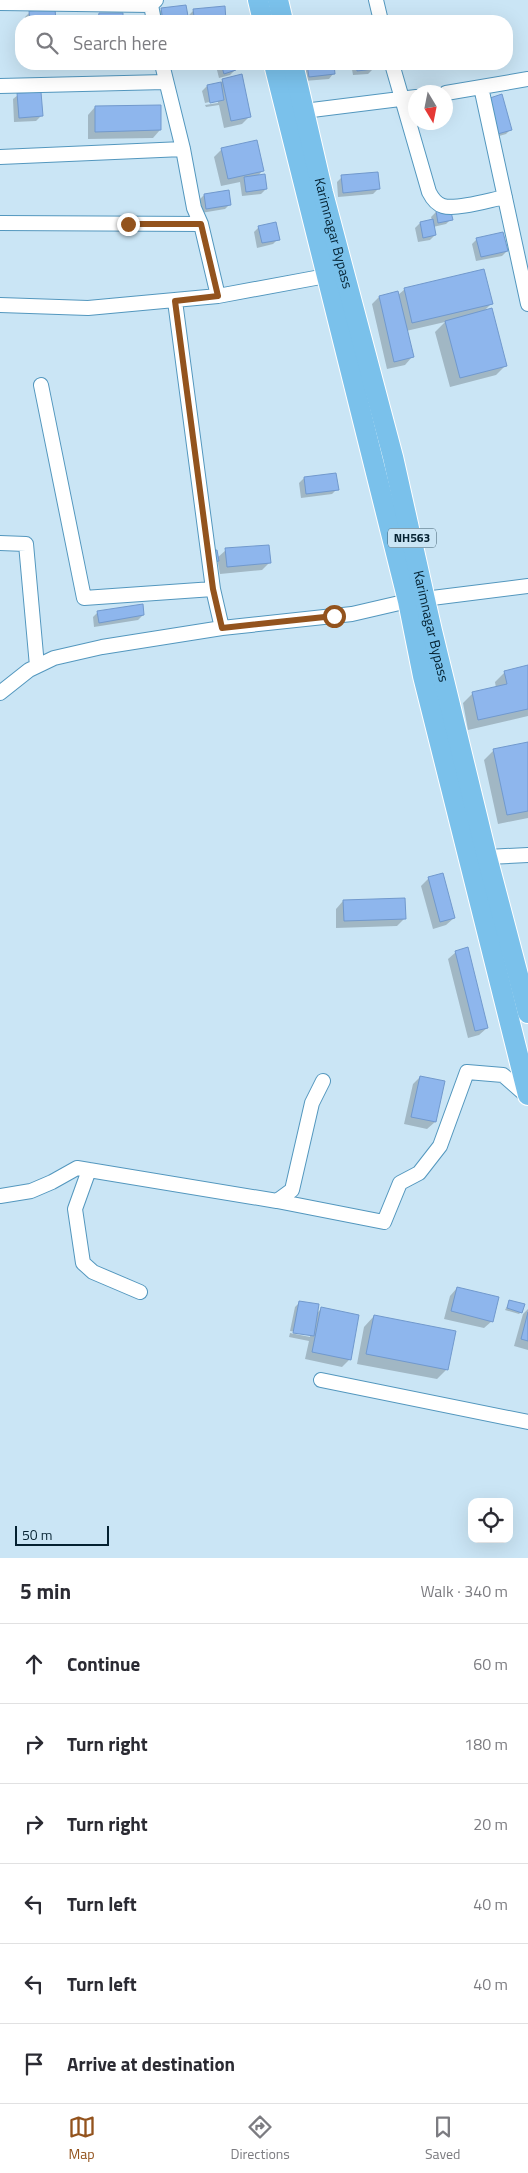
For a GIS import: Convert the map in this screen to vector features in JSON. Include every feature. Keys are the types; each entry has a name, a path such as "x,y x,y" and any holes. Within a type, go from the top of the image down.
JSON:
{"highway":[{"path":"258,0 262,15"},
{"path":"278,0 282,15"},
{"name":"Karimnagar Bypass","path":"275,70 326,276 417,600 528,1012"},
{"name":"Karimnagar Bypass","path":"294,70 345,278 393,456 417,600 415,631 423,676 528,1096"}],"street":[{"path":"376,0 380,15"},
{"path":"0,3 154,2 154,15"},
{"path":"163,70 183,149 194,208 201,224 218,296"},
{"path":"394,70 429,192 434,201 442,206 455,206 505,197"},
{"path":"453,92 528,79"},
{"path":"0,86 166,82"},
{"path":"481,87 528,304"},
{"path":"304,111 408,99"},
{"path":"0,157 183,149"},
{"path":"0,223 201,224"},
{"path":"0,305 88,308 175,301 218,296 326,276"},
{"path":"175,301 213,589 222,628"},
{"path":"42,385 84,598 213,589"},
{"path":"0,543 26,544 37,666"},
{"path":"0,693 37,666 54,658 102,647 222,628 352,614 417,600 528,586"},
{"path":"487,857 528,855"},
{"path":"0,1196 31,1191 77,1168 277,1201 384,1222 400,1183 419,1173 440,1146 467,1072 503,1075 528,1096"},
{"path":"277,1201 292,1190 312,1103 322,1081"},
{"path":"89,1170 75,1209 83,1262 94,1272 140,1292"},
{"path":"322,1380 528,1422"}],"building":[{"path":"186,5 188,15 162,15 161,8"},
{"path":"225,6 226,15 194,15 193,9"},
{"path":"55,9 56,15 29,15 29,11"},
{"path":"99,13 123,13 123,15 99,15"},
{"path":"223,70 236,70 224,74"},
{"path":"308,70 335,70 335,74 309,77"},
{"path":"242,74 251,117 231,121 222,79"},
{"path":"221,82 224,100 210,103 207,85"},
{"path":"41,92 43,116 19,118 17,93"},
{"path":"502,94 512,130 494,135 484,100"},
{"path":"161,105 161,130 95,132 95,106"},
{"path":"257,140 264,171 228,179 221,148"},
{"path":"378,172 380,189 343,193 341,175"},
{"path":"265,174 267,189 246,192 244,177"},
{"path":"229,190 231,205 206,209 204,194"},
{"path":"450,208 453,220 438,223 436,211"},
{"path":"433,219 436,235 423,238 420,222"},
{"path":"276,222 280,240 262,243 258,226"},
{"path":"503,232 508,251 481,257 476,238"},
{"path":"484,269 493,304 412,323 404,288"},
{"path":"398,291 414,357 394,362 379,296"},
{"path":"492,308 507,366 460,378 445,321"},
{"path":"336,473 339,490 306,494 304,477"},
{"path":"269,545 271,563 227,567 225,548"},
{"path":"217,550 219,561 208,563 206,551"},
{"path":"143,604 144,615 99,623 97,611"},
{"path":"528,665 528,709 478,720 472,692 507,684 504,671"},
{"path":"528,742 528,811 507,815 493,749"},
{"path":"443,873 455,918 440,922 428,877"},
{"path":"405,898 406,919 344,921 343,900"},
{"path":"468,947 488,1028 475,1031 455,951"},
{"path":"420,1076 445,1081 436,1122 411,1117"},
{"path":"457,1287 499,1297 493,1322 451,1311"},
{"path":"509,1300 525,1304 522,1313 507,1308"},
{"path":"299,1301 319,1304 314,1336 293,1333"},
{"path":"321,1307 359,1315 351,1360 312,1352"},
{"path":"528,1312 528,1341 521,1339"},
{"path":"374,1315 456,1331 448,1370 366,1354"}],"route":[{"path":"128,224 201,224 218,296 175,301 213,589 222,628 334,616"}]}
